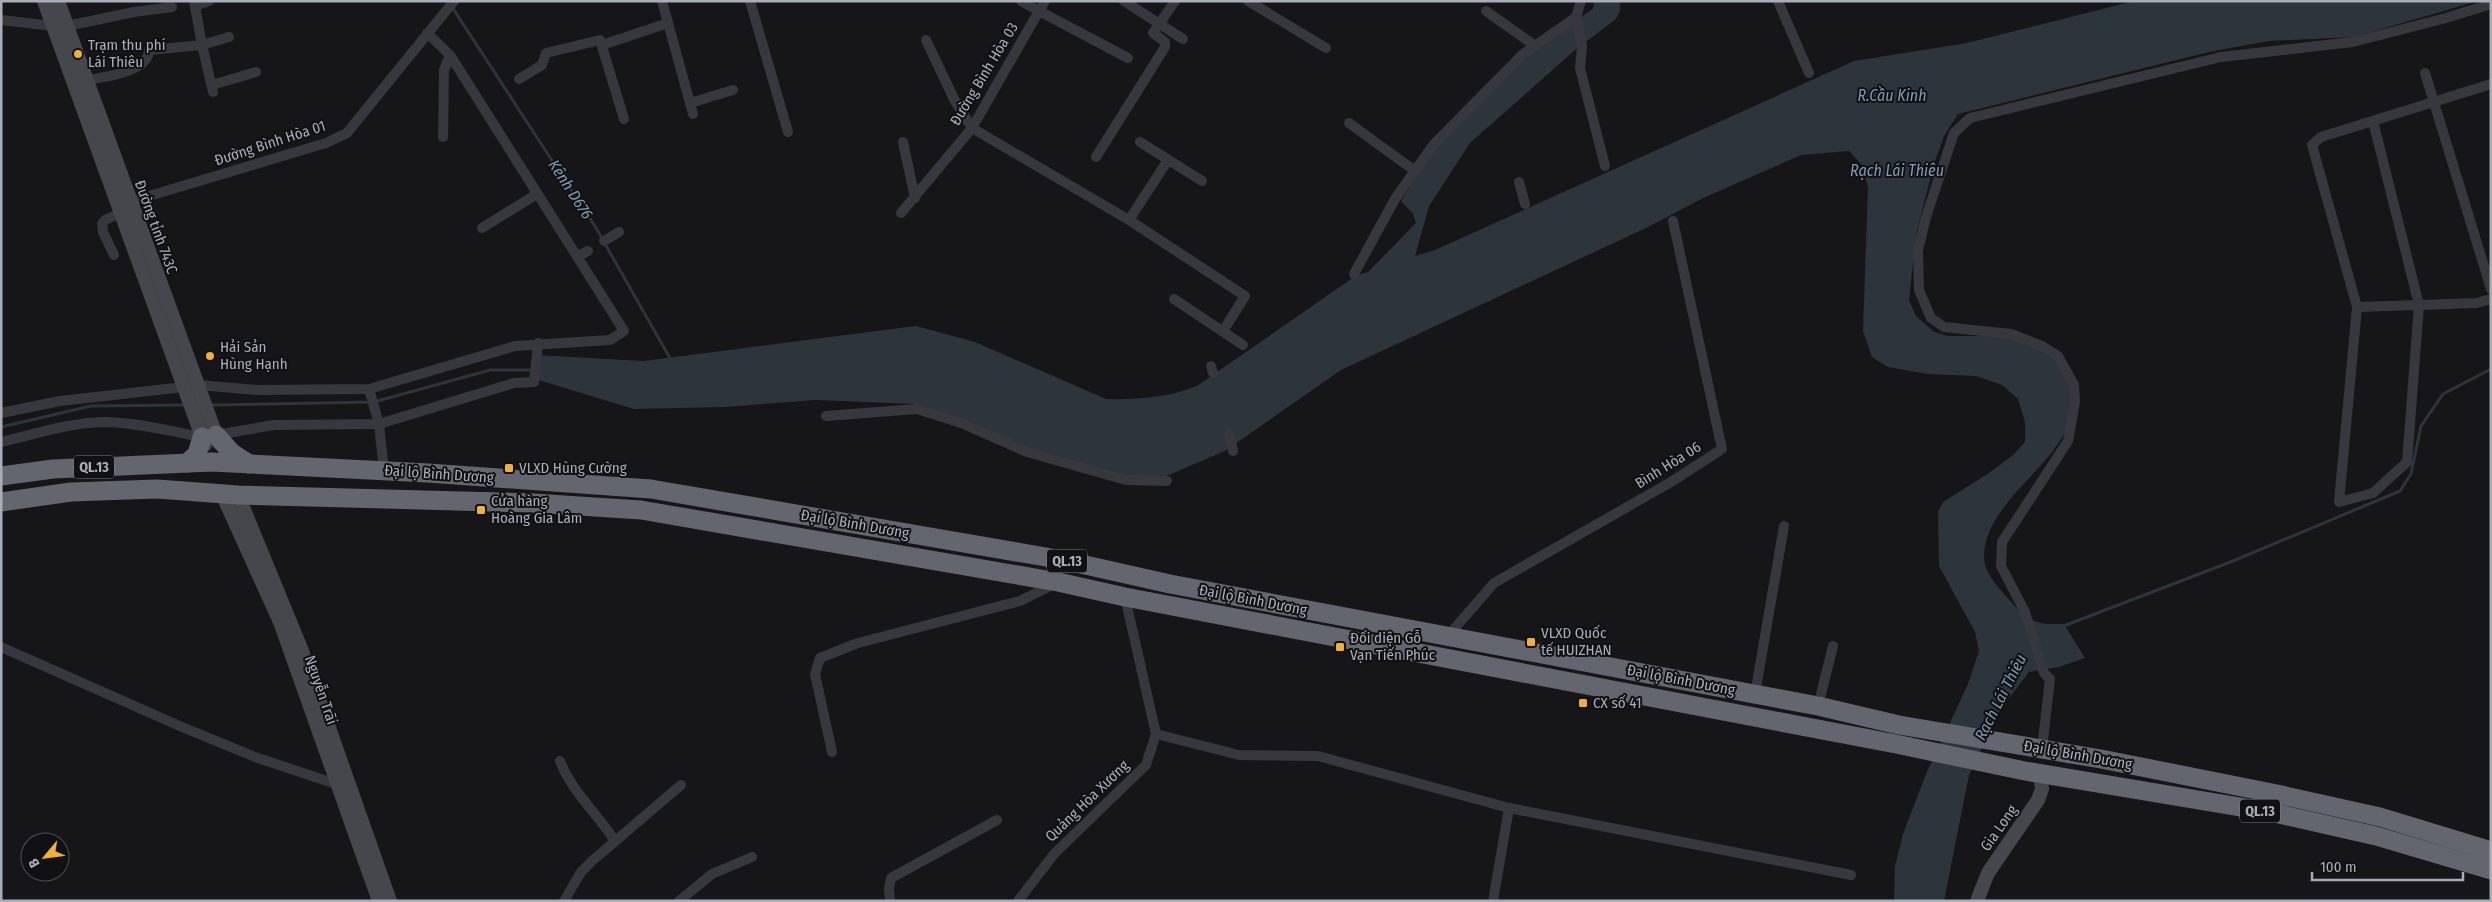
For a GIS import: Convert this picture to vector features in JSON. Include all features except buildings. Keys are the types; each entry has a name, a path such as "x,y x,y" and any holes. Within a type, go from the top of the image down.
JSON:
{"highway":[{"path":"186,463 197,454 209,436 249,464"},
{"name":"Đại lộ Bình Dương","path":"1,476 53,469 218,463 384,471 651,489 1062,560 1170,584 1818,706 1899,724 2130,764 2380,817 2491,851"},
{"path":"218,463 230,494"},
{"name":"Đại lộ Bình Dương","path":"1,502 71,492 125,489 533,503 641,510 1058,582 1126,598 1896,744 2033,772 2270,812 2376,836 2491,870"},
{"path":"1058,582 1062,560"},
{"path":"1474,664 1477,642"},
{"path":"1674,702 1677,679"}],"main road":[{"name":"Đường tỉnh 743C","path":"44,1 60,26 87,80 122,207 198,385 209,436 218,463"},
{"name":"Đường tỉnh 743C","path":"58,1 60,26 184,387 209,436"},
{"name":"Nguyễn Trãi","path":"230,494 343,786 390,901"},
{"name":"Gia Long","path":"1977,901 1991,868 2038,800 2042,790 2033,772"},
{"name":"Nguyễn Trãi","path":"343,786 379,901"}],"street":[{"path":"209,1 194,3 212,88 256,72"},
{"path":"662,1 693,114"},
{"path":"750,1 788,132"},
{"path":"1021,1 1128,58"},
{"name":"Đường Bình Hòa 03","path":"901,213 972,128 1045,1"},
{"path":"1124,1 1183,39"},
{"path":"1096,157 1165,47 1165,42 1153,34 1174,1"},
{"path":"1248,1 1326,48"},
{"path":"1581,1 1576,17 1582,46 1580,68 1605,166"},
{"path":"1778,1 1809,73"},
{"name":"Đường Bình Hòa 01","path":"122,207 326,143 347,133 453,3"},
{"path":"2035,748 2050,679 2044,673 2025,612 2001,566 2002,542 2068,441 2075,402 2074,385 2058,356 2042,346 2011,334 1944,327 1931,318 1919,290 1918,250 1926,217 1954,133 1970,118 2221,57 2353,42 2446,18 2491,4"},
{"path":"1,20 60,26 172,7"},
{"path":"1486,10 1534,45"},
{"path":"1354,274 1395,199 1434,144 1534,45 1576,17"},
{"path":"602,45 668,23"},
{"path":"198,385 257,390 370,389 495,351 538,343 610,340 624,331 450,55 430,30"},
{"path":"87,80 141,66 148,58 150,50 202,45 229,37"},
{"path":"519,79 542,64 546,53 600,40 624,119"},
{"path":"926,40 955,101 972,128 1129,220 1245,296 1223,332"},
{"path":"443,137 444,70 450,55"},
{"path":"2425,73 2491,289"},
{"path":"2373,121 2419,305 2407,462 2373,493 2339,502 2358,307 2312,145 2321,137 2491,84"},
{"path":"690,103 733,90"},
{"path":"1349,122 1415,171"},
{"path":"903,142 915,198"},
{"path":"1140,142 1202,181"},
{"path":"1129,220 1168,160"},
{"path":"1519,182 1525,204"},
{"path":"482,228 537,194"},
{"path":"114,255 103,232 102,224 122,207"},
{"name":"Bình Hòa 06","path":"1448,636 1494,583 1671,482 1722,449 1674,224"},
{"path":"604,241 619,232"},
{"path":"578,256 588,251"},
{"path":"1174,299 1243,345"},
{"path":"2358,307 2476,303 2491,299"},
{"path":"1,442 74,425 105,422 138,424 209,436 274,425 379,424 505,386 534,382 538,343"},
{"path":"1,414 60,401 184,387"},
{"path":"370,389 379,424 384,471"},
{"path":"826,416 917,409 961,423 1036,455 1126,480 1167,481"},
{"path":"1229,434 1233,451"},
{"path":"1755,694 1784,526"},
{"path":"832,752 815,674 820,658 858,643 1020,601 1058,582"},
{"path":"1126,598 1156,734 1240,755 1318,756 1510,808 1851,876"},
{"path":"1818,706 1832,646"},
{"path":"1,647 191,731 255,757 343,786"},
{"name":"Quảng Hòa Xương","path":"1018,901 1054,854 1146,765 1156,734"},
{"path":"560,761 571,784 600,818 616,842"},
{"path":"564,901 581,872 681,785"},
{"path":"1493,901 1510,808"},
{"path":"890,901 891,878 997,820"},
{"path":"680,901 704,879 752,857"}],"water":[{"path":"1594,1 1620,1 1620,11 1616,19 1575,50 1470,143 1429,206 1415,256 1435,250 1854,61 1967,43 2134,1 2478,1 2354,37 2269,41 2213,51 1958,114 1944,136 1933,167 1916,235 1909,300 1916,316 1934,332 1948,336 2007,336 2059,358 2069,382 2073,398 2072,415 2069,424 2060,441 2048,457 2006,504 1995,521 1987,538 1984,557 1986,568 1992,578 2019,611 2037,622 2064,624 2085,658 2059,667 2029,672 2000,710 1969,775 1944,901 1894,901 1895,866 1903,834 1926,774 1968,684 1979,651 1975,632 1939,566 1938,512 1943,502 1989,473 2013,455 2025,442 2025,422 2018,399 2002,385 1976,376 1928,374 1888,367 1872,357 1863,331 1868,187 1862,165 1849,151 1801,155 1701,199 1646,228 1341,370 1225,451 1164,477 1127,476 1026,448 961,418 915,404 816,400 724,407 634,409 535,379 535,355 644,361 916,326 975,342 1106,399 1153,397 1186,390 1197,386 1357,275 1368,272 1416,223 1413,214 1401,201 1436,146 1537,47 1593,9"}],"waterway":[{"name":"Kênh D676","path":"452,7 596,228 671,360"},
{"path":"2061,627 2233,561 2400,491 2411,474 2421,426 2443,394 2491,369"},
{"path":"210,405 374,402 490,370 534,370"},
{"path":"1,427 91,406 186,405"}],"place":[{"name":"Trạm thu phí Lái Thiêu","path":"78,54"},
{"name":"Hải Sản Hùng Hạnh","path":"210,356"},
{"name":"VLXD Hùng Cường","path":"509,468"},
{"name":"Cửa hàng Hoàng Gia Lâm","path":"481,510"},
{"name":"VLXD Quốc tế HUIZHAN","path":"1531,642"},
{"name":"Đối diện Gỗ Vạn Tiến Phúc","path":"1340,647"},
{"name":"CX số 41","path":"1583,703"}],"water label":[{"name":"R.Cầu Kinh","path":"1892,95"},
{"name":"Rạch Lái Thiêu","path":"1897,170"},
{"name":"Rạch Lái Thiêu","path":"2000,697"}]}
